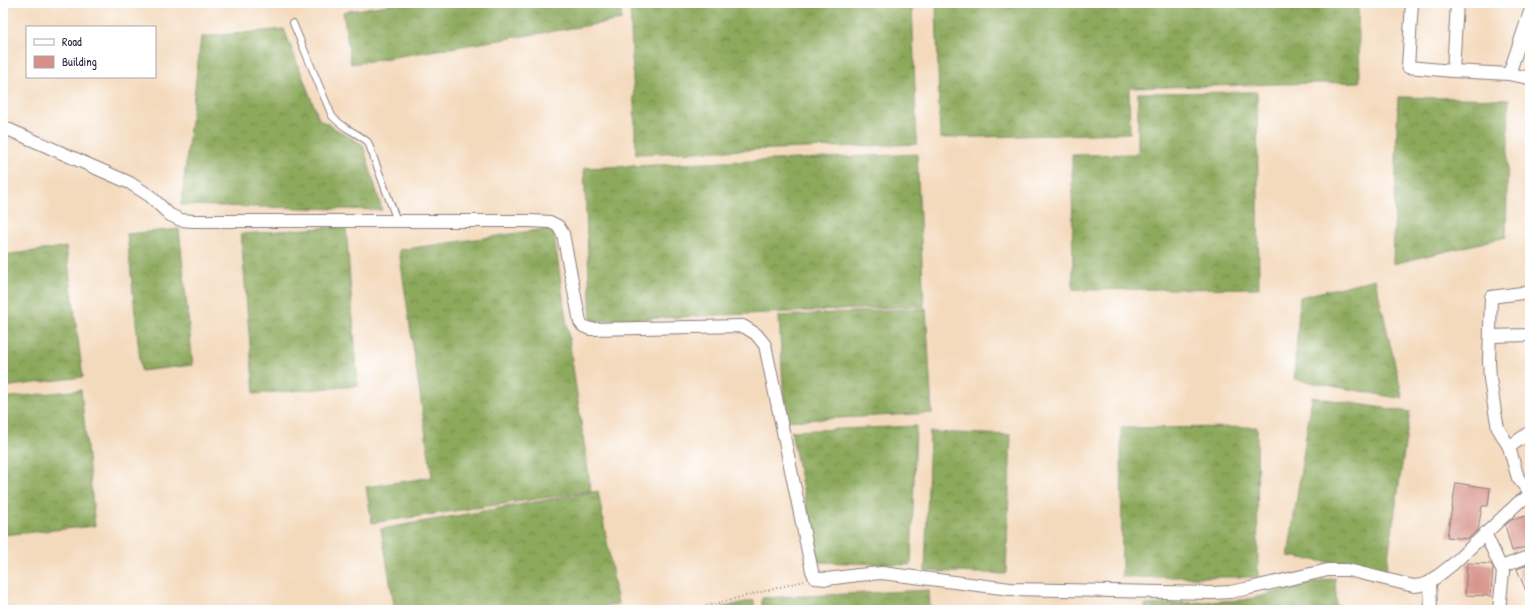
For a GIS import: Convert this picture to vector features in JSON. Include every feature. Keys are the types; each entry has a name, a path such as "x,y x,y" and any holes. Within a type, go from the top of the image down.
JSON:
{"street":[{"path":"1412,3 1408,67 1509,74 1530,78"},
{"path":"1453,71 1457,3"},
{"path":"1509,74 1530,12"},
{"path":"3,127 130,183 150,196 170,215 181,220 550,222 558,226 563,234 580,322 583,326 590,329 743,326 756,334 765,345 812,571 815,578 827,579 882,574 1010,590 1212,593 1230,592 1328,570 1348,570 1414,586 1430,582 1453,564 1518,502 1530,495 1518,478 1509,447 1498,428 1490,379 1491,297 1530,292"},
{"path":"1490,336 1530,335"},
{"path":"1509,447 1530,432"},
{"path":"1485,533 1503,572 1499,610"},
{"path":"1501,567 1530,556"},
{"path":"1430,582 1431,610"}],"lane":[{"path":"293,23 332,116 338,124 361,136 368,142 397,221"}],"path":[{"path":"691,610 815,578"}],"green space":[{"path":"399,3 620,3 622,20 351,64 343,12"},
{"path":"630,3 912,3 917,144 636,154"},
{"path":"936,3 1358,3 1360,82 1129,88 1130,133 940,138"},
{"path":"284,29 319,119 363,145 382,210 181,205 201,37"},
{"path":"1257,92 1259,288 1073,290 1072,155 1138,154 1138,93"},
{"path":"1398,97 1509,99 1506,237 1393,264"},
{"path":"917,154 924,306 591,321 584,168"},
{"path":"346,226 358,386 254,394 241,234"},
{"path":"553,228 591,491 372,523 366,487 432,477 399,250"},
{"path":"179,229 193,365 141,371 127,234"},
{"path":"66,247 83,377 3,387 3,255"},
{"path":"1375,279 1403,399 1294,379 1300,297"},
{"path":"926,308 932,413 785,421 779,316"},
{"path":"81,390 95,526 3,535 3,398"},
{"path":"1312,397 1410,412 1386,571 1288,556"},
{"path":"916,426 911,565 818,562 791,431"},
{"path":"1257,427 1258,577 1122,577 1121,428"},
{"path":"930,432 1011,435 1006,574 925,571"},
{"path":"598,491 618,604 582,610 395,610 381,529"},
{"path":"1335,578 1337,610 1145,610 1145,605 1244,600"},
{"path":"929,590 930,610 762,610 762,598"},
{"path":"754,600 754,610 711,610"}],"building":[{"path":"1456,483 1490,488 1488,506 1482,506 1478,530 1468,539 1447,537"},
{"path":"1530,515 1530,546 1512,551 1505,525 1511,520"},
{"path":"1467,563 1491,564 1493,567 1491,596 1465,595"},
{"path":"1530,564 1530,601 1517,569"}]}
